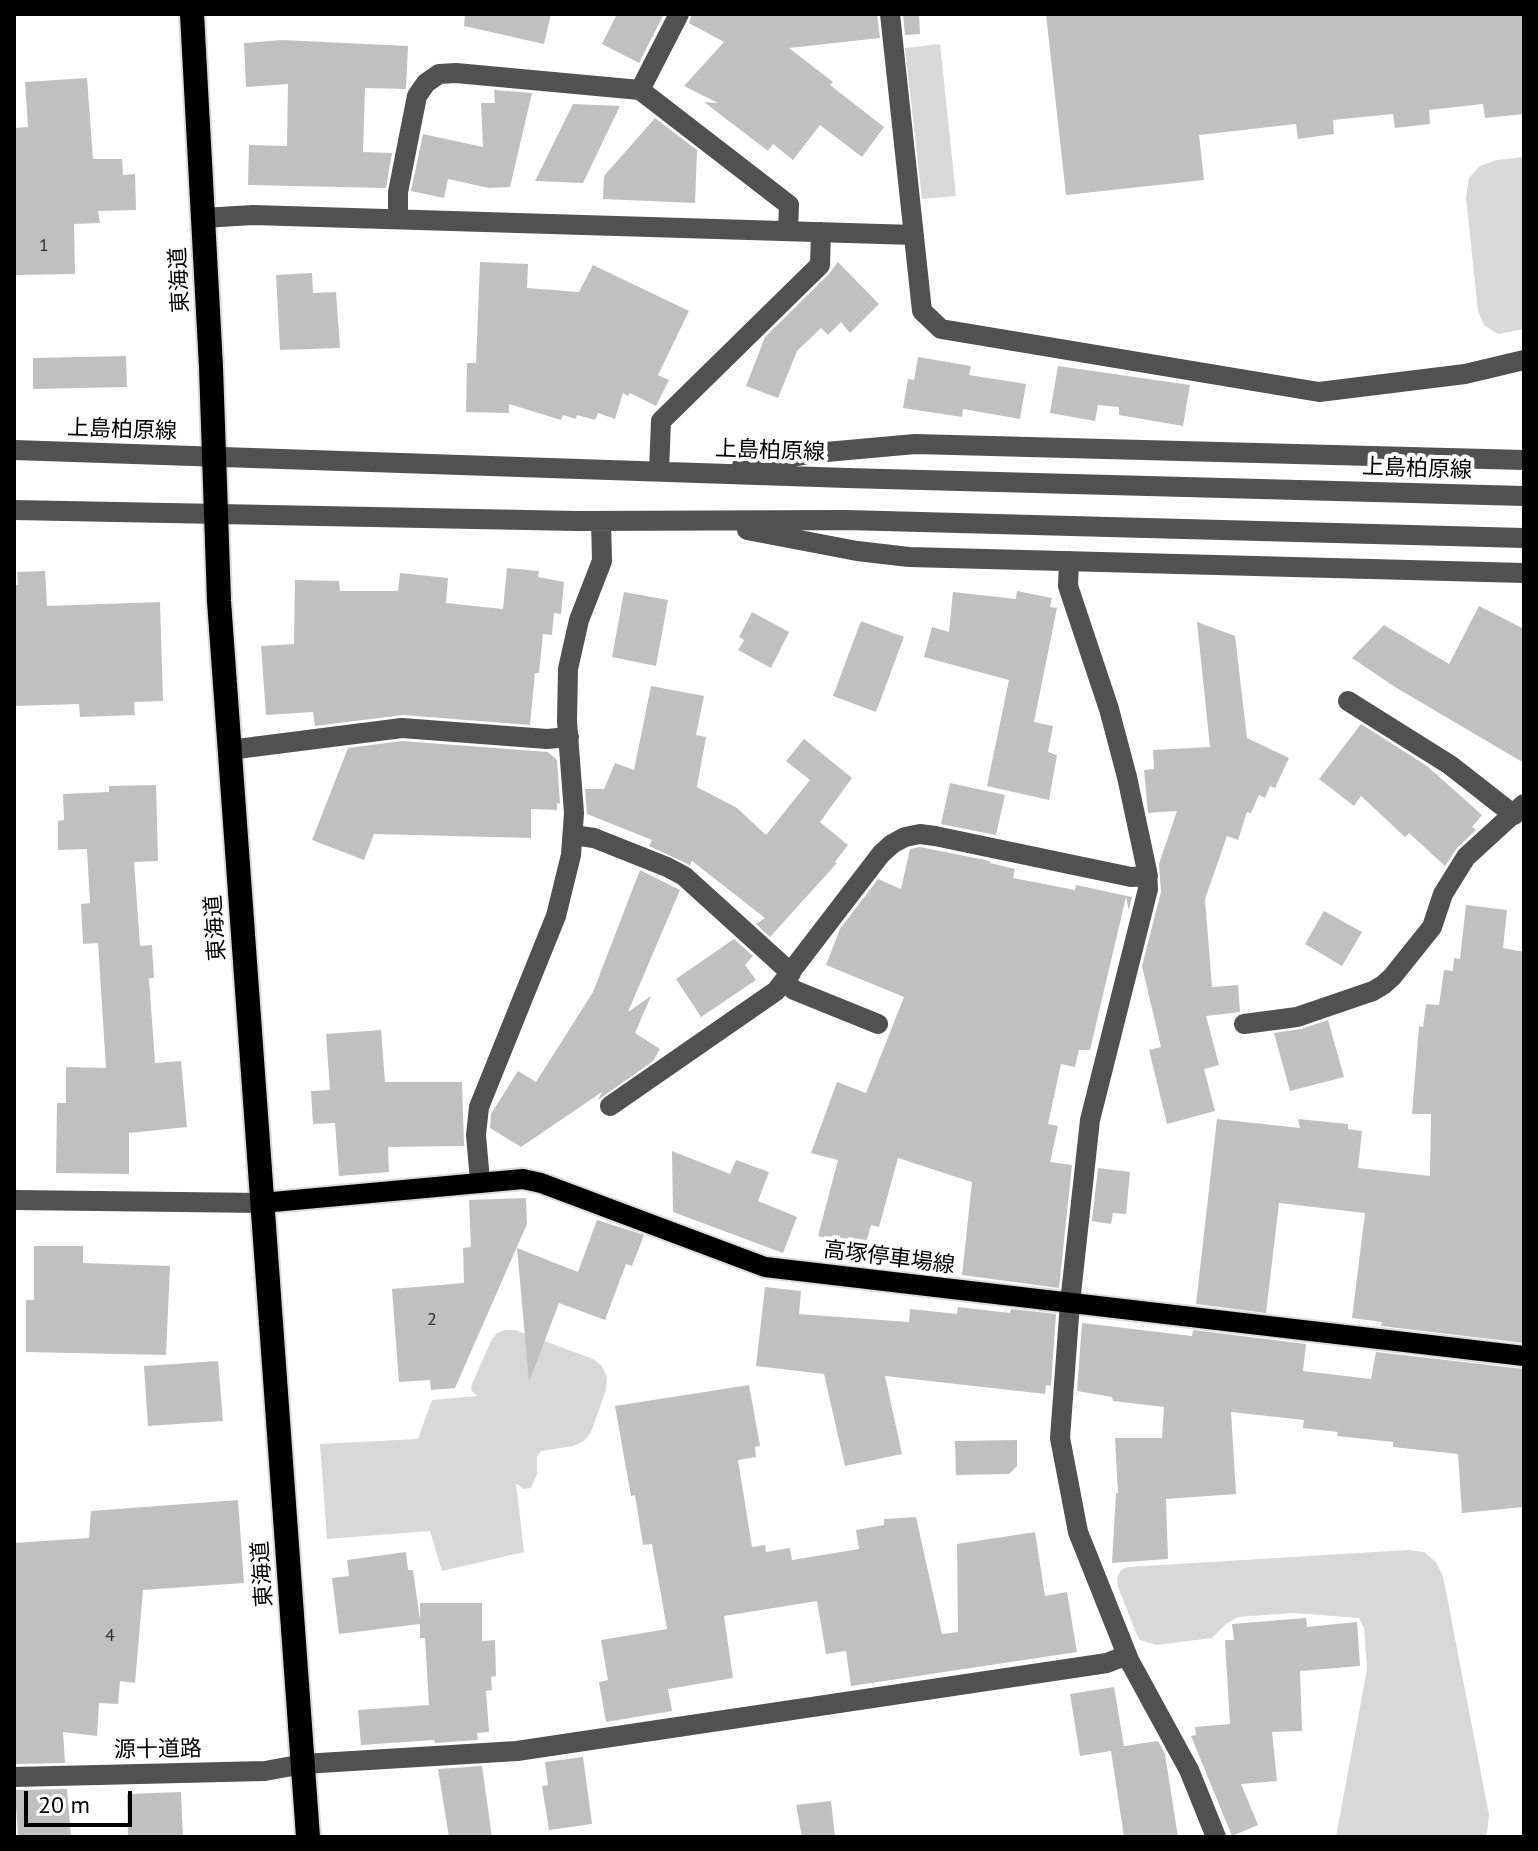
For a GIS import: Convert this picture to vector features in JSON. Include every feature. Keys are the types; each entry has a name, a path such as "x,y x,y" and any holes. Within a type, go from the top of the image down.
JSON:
{"highway":[{"name":"東海道","path":"192,14 219,601 308,1837"}],"main road":[{"name":"高塚停車場線","path":"262,1203 523,1179 765,1267 1524,1356"}],"street":[{"path":"640,90 679,14"},
{"path":"890,14 922,311 941,329 1319,392 1465,374 1524,360"},
{"path":"398,219 398,192 417,96 426,83 439,74 456,73 640,90 789,205 788,231"},
{"path":"203,218 253,215 914,235"},
{"path":"659,471 661,421 820,265 821,232"},
{"path":"703,473 815,453 915,444 1524,460"},
{"name":"上島柏原線","path":"14,450 1524,496"},
{"path":"14,510 601,521 845,520 1524,538"},
{"path":"480,1181 476,1135 479,1107 556,916 567,876 573,835 574,792 568,669 579,620 602,561 601,521"},
{"path":"701,521 857,551 909,557 1524,573"},
{"path":"1069,561 1068,586 1109,709 1148,876 1145,906 1090,1120 1060,1416 1063,1460 1078,1532 1127,1655 1189,1770 1216,1837"},
{"path":"1244,1024 1297,1017 1383,985 1432,927 1448,885 1466,857 1519,810 1348,701"},
{"path":"229,750 402,728 547,739 569,737"},
{"path":"610,1106 759,1004 788,977 881,854 905,837 920,834 935,836 1131,877 1148,876"},
{"path":"573,835 594,838 684,876 788,977 794,990 878,1024"},
{"path":"14,1200 262,1203"},
{"name":"源十道路","path":"14,1777 265,1771 303,1764 517,1751 1107,1663 1127,1655"}],"shaded area":[{"path":"940,44 956,196 922,199 905,48"},
{"path":"1524,157 1524,329 1498,334 1484,325 1478,311 1466,197 1469,178 1480,166 1497,160"},
{"path":"506,1330 515,1330 593,1359 602,1366 607,1377 606,1390 591,1432 584,1441 541,1451 531,1488 523,1489 516,1483 524,1552 442,1571 430,1531 327,1539 320,1444 418,1439 432,1400 477,1396 471,1390 472,1384 492,1339"},
{"path":"1408,1550 1424,1552 1436,1562 1443,1576 1489,1815 1484,1837 1336,1837 1367,1669 1364,1628 1359,1618 1293,1613 1238,1617 1212,1638 1156,1645 1140,1640 1118,1587 1117,1578 1121,1570 1128,1567"}],"building":[{"path":"465,14 551,14 544,44 464,26"},
{"path":"617,14 664,14 639,63 602,44"},
{"path":"692,14 877,14 880,38 789,48 884,127 862,157 820,125 793,160 773,144 768,151 704,102 718,103 684,86 724,42 689,23"},
{"path":"903,14 919,14 920,34 905,35"},
{"path":"1046,14 1524,14 1524,114 1485,118 1483,104 1429,110 1430,124 1395,128 1393,114 1333,120 1334,134 1298,139 1296,124 1199,135 1204,180 1066,195"},
{"path":"282,40 408,46 406,89 365,88 363,152 392,153 386,188 248,185 249,145 287,146 288,84 246,87 244,43"},
{"path":"87,78 93,159 122,159 123,175 135,174 136,210 98,211 100,223 74,224 75,274 14,275 14,128 28,127 25,82"},
{"path":"494,90 532,93 510,187 489,188 448,179 444,198 411,191 423,134 483,147 481,103 495,103"},
{"path":"573,104 620,106 583,183 535,181"},
{"path":"655,118 697,150 695,203 603,199 604,176"},
{"path":"480,262 528,264 527,288 579,292 593,265 689,311 658,375 669,380 656,406 630,393 628,396 623,393 615,419 598,413 595,420 563,415 561,420 509,404 509,413 466,412 467,363 476,363"},
{"path":"838,262 879,304 850,333 841,322 828,335 821,328 797,351 778,398 746,386 765,337"},
{"path":"312,273 313,293 336,292 340,348 280,350 276,275"},
{"path":"126,356 127,387 33,389 33,358"},
{"path":"918,357 971,366 969,375 1026,384 1020,419 963,409 962,417 903,408 908,379 914,380"},
{"path":"1058,366 1190,385 1183,426 1119,415 1119,407 1098,405 1095,421 1050,413"},
{"path":"507,568 539,571 538,577 564,582 561,614 554,613 552,635 543,634 539,673 535,673 530,725 403,715 315,726 313,712 266,715 261,646 294,644 295,580 339,581 340,591 398,591 400,573 448,578 446,603 503,609"},
{"path":"45,571 47,606 160,602 163,701 134,702 135,715 80,717 79,704 14,706 14,585 18,585 17,572"},
{"path":"1017,591 1052,598 1050,607 1057,608 1034,722 1053,726 1048,752 1057,755 1049,800 987,786 1009,680 924,657 932,627 949,632 953,592 1016,599"},
{"path":"624,592 668,600 656,666 612,657"},
{"path":"1479,606 1524,629 1524,763 1352,658 1384,625 1449,664"},
{"path":"752,612 789,632 771,668 738,650 744,640 739,637"},
{"path":"861,621 904,637 876,712 833,696"},
{"path":"1197,622 1235,636 1247,738 1289,758 1275,788 1270,786 1265,798 1259,795 1251,813 1247,812 1238,840 1227,836 1205,899 1212,987 1238,985 1240,1012 1206,1016 1219,1065 1204,1069 1215,1111 1167,1124 1149,1050 1161,1047 1142,966 1161,892 1159,864 1177,811 1148,813 1144,770 1154,769 1153,750 1210,747"},
{"path":"651,686 704,696 696,735 706,737 697,787 737,808 766,835 810,780 786,761 804,739 852,778 820,822 848,845 837,863 770,937 756,924 765,918 692,861 690,865 649,846 652,840 587,814 585,789 604,789 615,763 634,770"},
{"path":"1361,724 1427,766 1482,815 1472,827 1476,830 1457,848 1445,866 1409,833 1405,837 1361,796 1354,806 1319,779"},
{"path":"402,741 548,752 557,760 560,804 557,803 557,810 531,809 531,838 374,834 364,860 312,840 348,748"},
{"path":"950,783 1005,795 996,835 941,824"},
{"path":"156,785 158,861 134,862 140,946 152,945 154,978 149,978 155,1063 181,1061 187,1127 129,1133 129,1174 56,1173 57,1103 66,1103 66,1067 106,1068 98,943 83,944 81,904 90,903 87,849 58,850 58,821 64,820 63,794 109,792 109,786"},
{"path":"920,847 1015,869 1013,878 1075,890 1076,885 1132,897 1129,911 1126,897 1090,1050 1079,1050 1075,1067 1061,1064 1048,1124 1058,1126 1050,1162 1072,1165 1059,1288 962,1275 972,1182 898,1158 879,1227 871,1225 866,1243 851,1240 850,1245 818,1236 838,1160 811,1153 837,1082 866,1093 904,997 826,965 840,929 878,879 901,889 910,849"},
{"path":"640,870 680,890 628,1012 651,996 635,1033 660,1049 653,1061 598,1100 602,1092 521,1147 490,1128 491,1114 518,1071 536,1082 593,992"},
{"path":"1466,905 1507,910 1503,948 1524,952 1524,1343 1381,1326 1382,1322 1352,1318 1365,1213 1279,1203 1266,1313 1196,1304 1217,1119 1300,1128 1298,1119 1348,1124 1348,1129 1362,1131 1358,1168 1430,1176 1431,1114 1412,1114 1419,1026 1423,1027 1426,1004 1439,1005 1444,970 1453,971 1454,958 1460,959"},
{"path":"1324,911 1362,932 1342,966 1305,944"},
{"path":"734,939 753,956 745,965 756,980 701,1017 676,979"},
{"path":"1328,1020 1344,1077 1290,1091 1274,1033 1301,1029"},
{"path":"381,1030 385,1082 462,1082 464,1146 388,1147 389,1172 339,1176 335,1123 313,1124 311,1091 330,1090 326,1034"},
{"path":"672,1151 730,1174 736,1160 769,1172 758,1201 797,1217 783,1253 673,1212"},
{"path":"1098,1168 1130,1172 1126,1214 1113,1213 1111,1224 1092,1221"},
{"path":"526,1198 527,1224 455,1388 431,1390 430,1380 399,1382 392,1289 464,1283 463,1248 471,1247 469,1200"},
{"path":"597,1220 644,1235 632,1266 626,1264 605,1320 559,1303 529,1382 517,1248 578,1272"},
{"path":"34,1246 83,1246 83,1263 170,1266 166,1355 26,1352 26,1300 34,1300"},
{"path":"765,1287 801,1291 799,1314 909,1322 910,1309 957,1314 958,1307 1056,1314 1051,1386 1046,1385 1045,1394 885,1376 902,1454 845,1466 824,1374 756,1366"},
{"path":"1082,1323 1192,1336 1193,1330 1306,1344 1303,1371 1371,1379 1376,1352 1524,1369 1524,1507 1462,1513 1458,1454 1393,1447 1393,1442 1337,1436 1338,1432 1303,1428 1304,1420 1231,1412 1236,1494 1166,1499 1168,1559 1112,1563 1118,1493 1115,1438 1162,1438 1164,1407 1113,1401 1112,1397 1077,1391"},
{"path":"218,1361 223,1421 148,1426 144,1366"},
{"path":"749,1385 760,1446 755,1447 756,1457 738,1460 752,1547 765,1545 766,1552 790,1548 792,1560 859,1549 856,1530 884,1525 884,1519 916,1517 942,1634 958,1632 957,1544 1035,1532 1045,1596 1067,1592 1077,1652 851,1686 846,1651 826,1654 817,1601 724,1616 733,1678 668,1689 672,1711 606,1722 599,1682 608,1680 601,1640 667,1629 652,1544 643,1545 635,1495 631,1496 615,1406"},
{"path":"1017,1440 1017,1466 1009,1474 956,1475 955,1441"},
{"path":"238,1500 244,1583 143,1590 135,1683 120,1681 118,1704 99,1703 97,1736 63,1732 65,1763 14,1764 14,1543 89,1538 91,1511"},
{"path":"406,1552 408,1570 413,1570 420,1620 420,1603 482,1603 482,1641 495,1640 496,1676 491,1677 492,1690 486,1691 489,1732 477,1733 478,1740 361,1745 358,1710 429,1705 425,1638 420,1638 420,1624 339,1634 332,1578 349,1576 347,1560"},
{"path":"1306,1618 1307,1627 1357,1622 1360,1666 1300,1671 1302,1731 1272,1732 1277,1781 1241,1784 1258,1825 1232,1836 1191,1736 1196,1735 1195,1727 1230,1724 1225,1640 1234,1640 1232,1624"},
{"path":"1114,1687 1124,1746 1158,1741 1165,1754 1178,1837 1124,1837 1111,1751 1080,1756 1070,1694"},
{"path":"583,1757 592,1824 549,1830 542,1786 548,1785 545,1762"},
{"path":"482,1766 492,1837 449,1837 438,1769"},
{"path":"67,1789 71,1837 18,1837 15,1790"},
{"path":"181,1792 183,1837 128,1837 127,1794"},
{"path":"831,1801 835,1837 802,1837 796,1805"}]}
